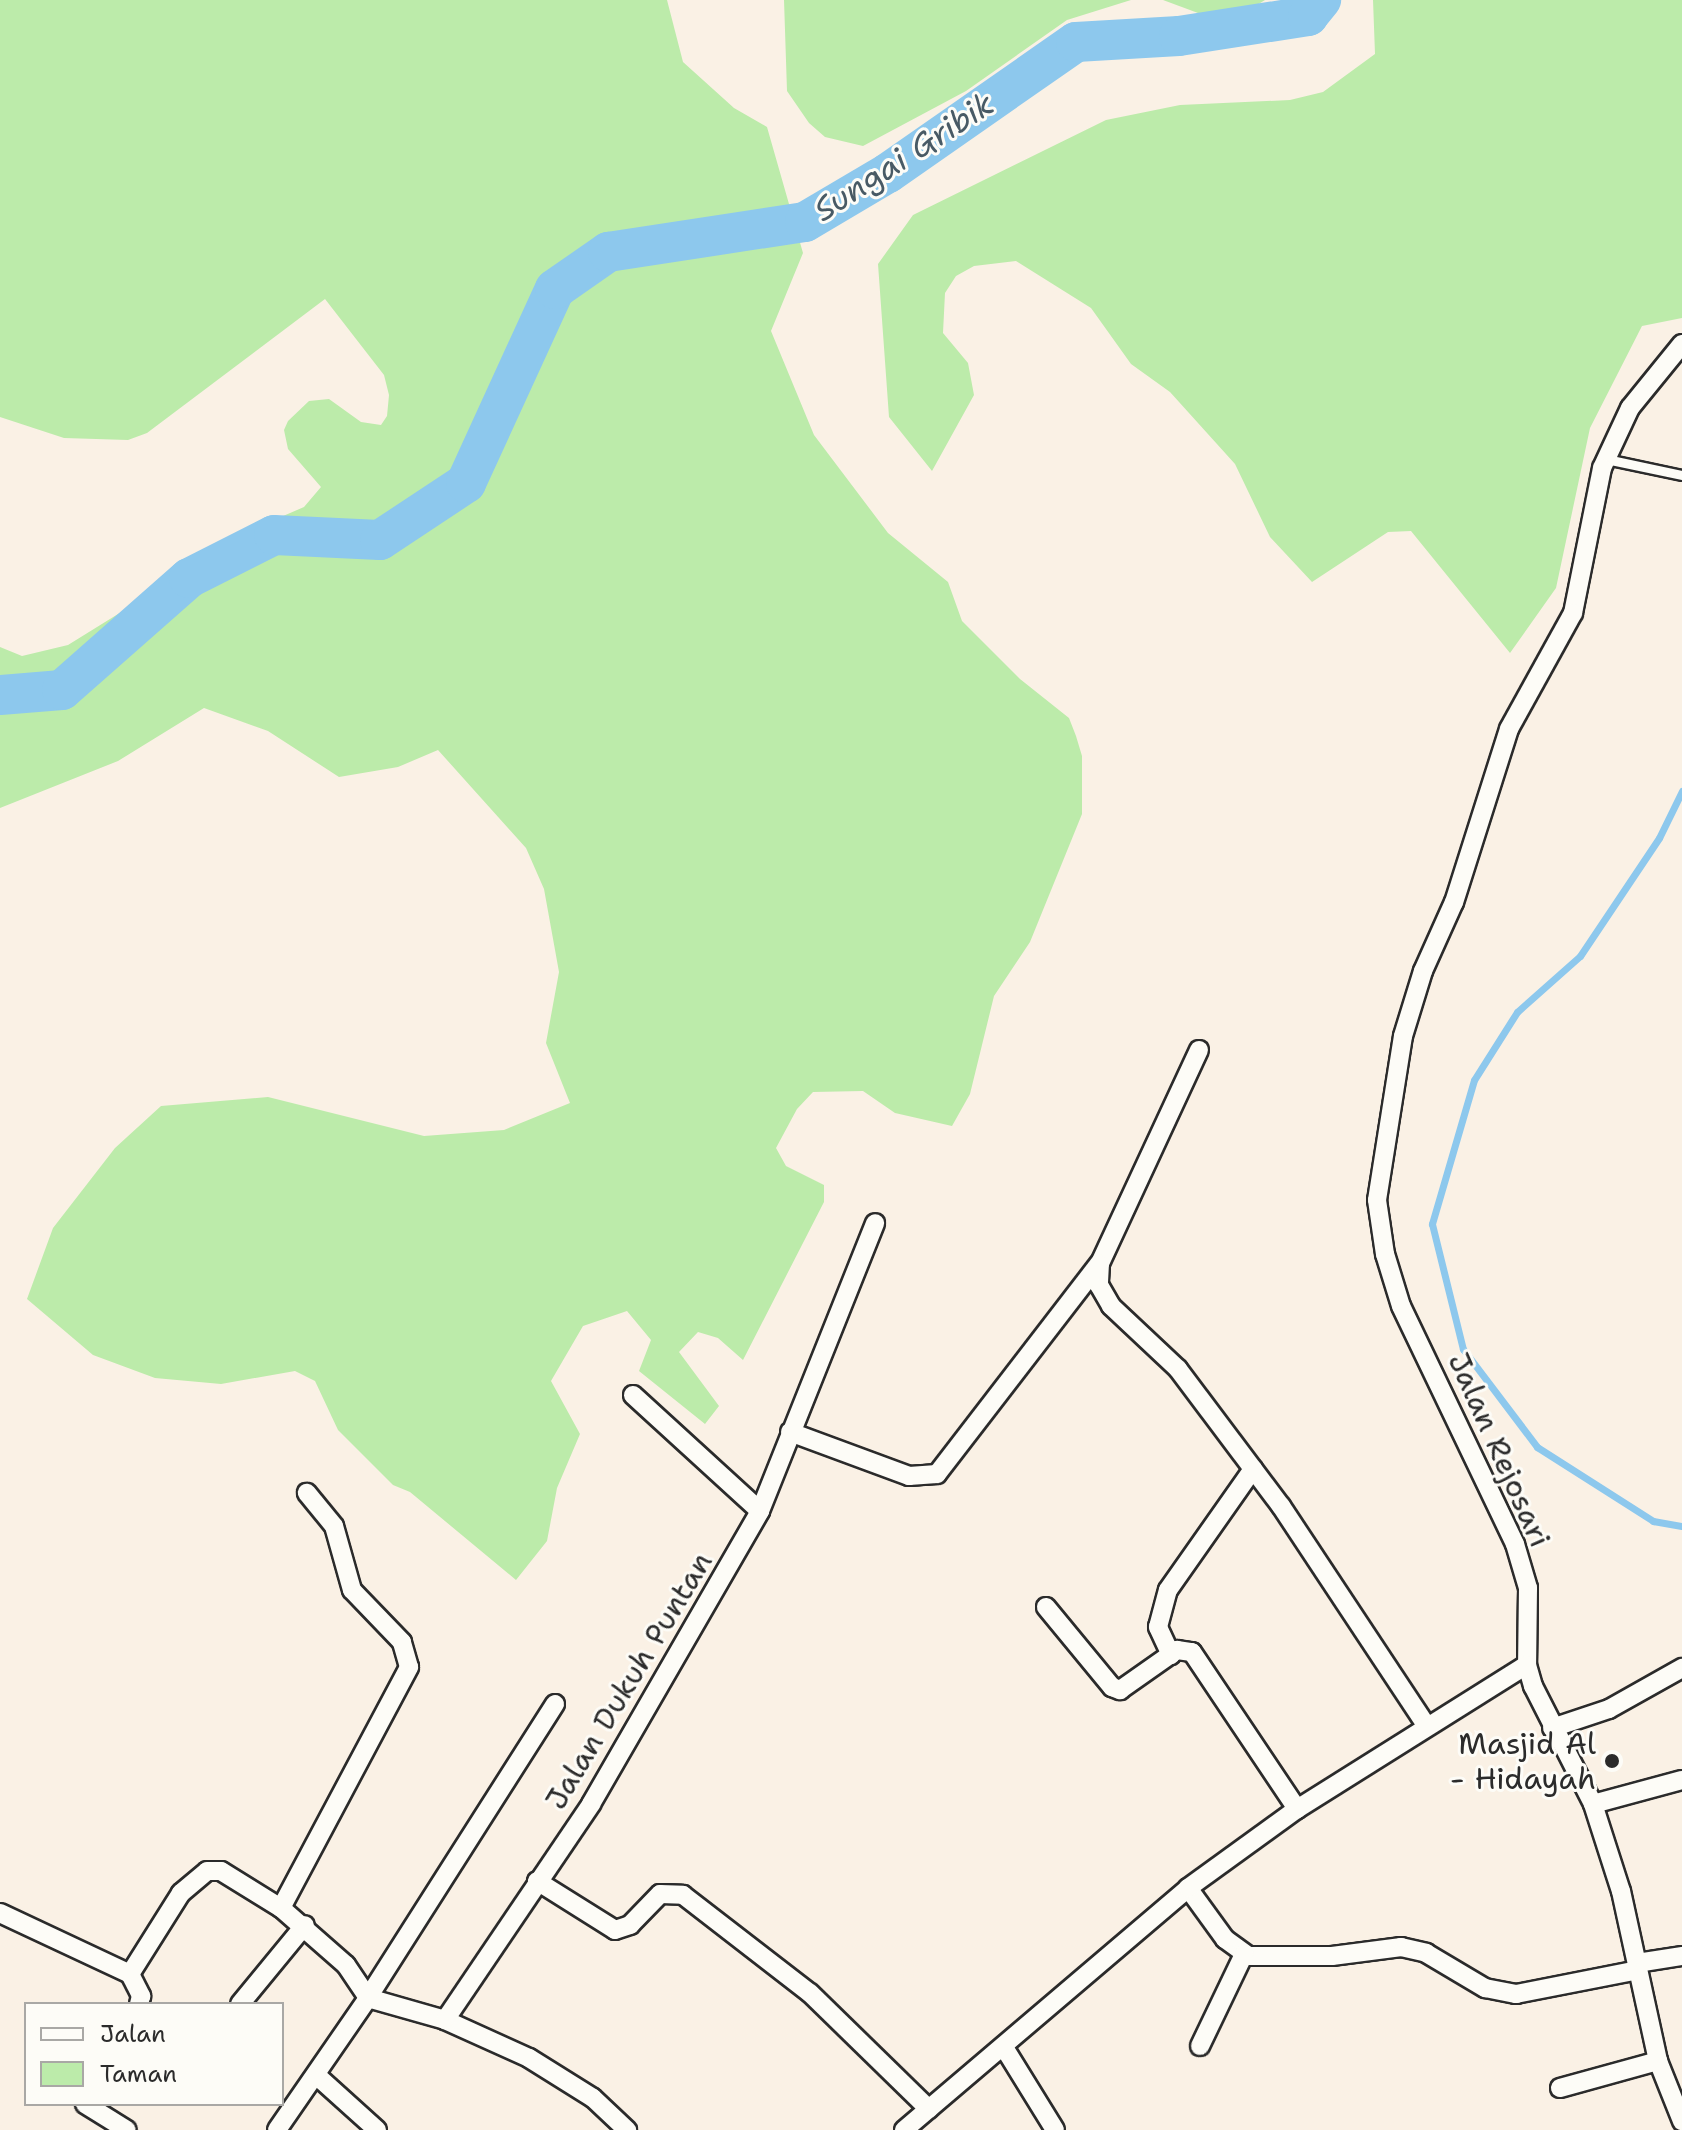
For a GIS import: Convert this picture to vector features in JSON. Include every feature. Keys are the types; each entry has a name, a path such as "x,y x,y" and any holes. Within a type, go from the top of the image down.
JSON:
{"street":[{"name":"Jalan Rejosari","path":"1682,344 1630,408 1606,459 1573,613 1509,729 1454,902 1423,971 1403,1036 1377,1200 1385,1254 1401,1306 1515,1544 1528,1588 1527,1665 1552,1728 1593,1804 1621,1891 1658,2061 1682,2121"},
{"path":"790,1432 909,1476 937,1474 1100,1263 1199,1050"},
{"name":"Jalan Dukuh Puntan","path":"445,2020 591,1804 760,1511 875,1223"},
{"path":"1100,1263 1099,1285 1111,1306 1178,1369 1253,1469 1426,1725"},
{"path":"633,1395 760,1511"},
{"path":"1171,1655 1158,1627 1168,1590 1253,1469"},
{"path":"281,1908 409,1667 402,1642 352,1590 334,1526 307,1493"},
{"path":"1046,1607 1112,1687 1130,1687 1171,1655 1184,1648 1192,1652 1297,1809"},
{"path":"904,2130 1005,2049 1188,1888 1297,1809 1426,1725 1527,1665"},
{"path":"1552,1728 1609,1709 1682,1668"},
{"path":"277,2130 368,1998 555,1704"},
{"path":"1593,1804 1682,1780"},
{"path":"130,1974 181,1893 207,1871 221,1871 305,1925 346,1965 368,1998 445,2020 529,2058 593,2098 627,2130"},
{"path":"537,1881 615,1930 630,1925 660,1894 683,1895 810,1993 929,2109"},
{"path":"1188,1888 1225,1939 1244,1954 1332,1956 1401,1947 1426,1953 1485,1988 1516,1994 1682,1956"},
{"path":"0,1913 130,1974 141,1996 140,2002"},
{"path":"242,2002 305,1925"},
{"path":"1200,2046 1244,1954"},
{"path":"1005,2049 1055,2130"},
{"path":"1560,2088 1658,2061"},
{"path":"316,2075 377,2130"},
{"path":"88,2106 127,2130"}],"lane":[{"path":"1606,459 1682,475"}],"green space":[{"path":"0,0 667,0 683,62 734,108 767,127 803,253 771,331 814,435 888,533 948,582 962,621 1020,679 1069,718 1076,736 1082,756 1082,814 1030,942 994,996 970,1094 952,1126 895,1113 863,1091 813,1092 797,1109 776,1148 786,1166 824,1185 824,1202 743,1360 718,1338 698,1332 679,1352 719,1406 705,1424 639,1371 651,1340 627,1311 583,1326 551,1381 580,1434 557,1488 547,1541 516,1580 410,1492 393,1485 338,1430 315,1381 295,1371 221,1384 155,1378 93,1355 27,1299 53,1228 115,1148 161,1106 268,1097 424,1136 504,1130 570,1103 546,1043 559,972 544,889 526,848 438,750 398,767 339,777 268,731 204,708 118,761 0,808 0,647 22,656 68,645 260,526 304,507 321,487 288,449 284,430 288,421 309,401 329,399 361,422 381,425 387,416 389,395 384,375 325,299 147,433 128,440 64,438 0,417"},
{"path":"784,0 1131,0 1067,20 966,91 863,146 825,137 809,123 787,91"},
{"path":"1163,0 1265,0 1244,13 1198,13"},
{"path":"1373,0 1682,0 1682,318 1642,326 1590,428 1556,588 1510,653 1411,531 1388,532 1312,582 1270,537 1235,464 1170,392 1131,364 1091,308 1016,261 974,266 956,276 945,293 943,333 968,363 974,395 932,471 889,417 878,264 913,215 1106,120 1180,105 1290,100 1323,92 1375,54"}],"waterway":[{"name":"Sungai Gribik","path":"0,695 62,690 189,578 274,535 380,540 466,483 555,289 608,252 805,222 888,173 1076,42 1179,36 1308,16 1321,0"},
{"path":"1682,791 1659,838 1580,956 1517,1012 1474,1080 1432,1224 1463,1349 1537,1447 1653,1521 1682,1526"}],"place":[{"name":"Masjid Al - Hidayah","path":"1612,1761"}]}
